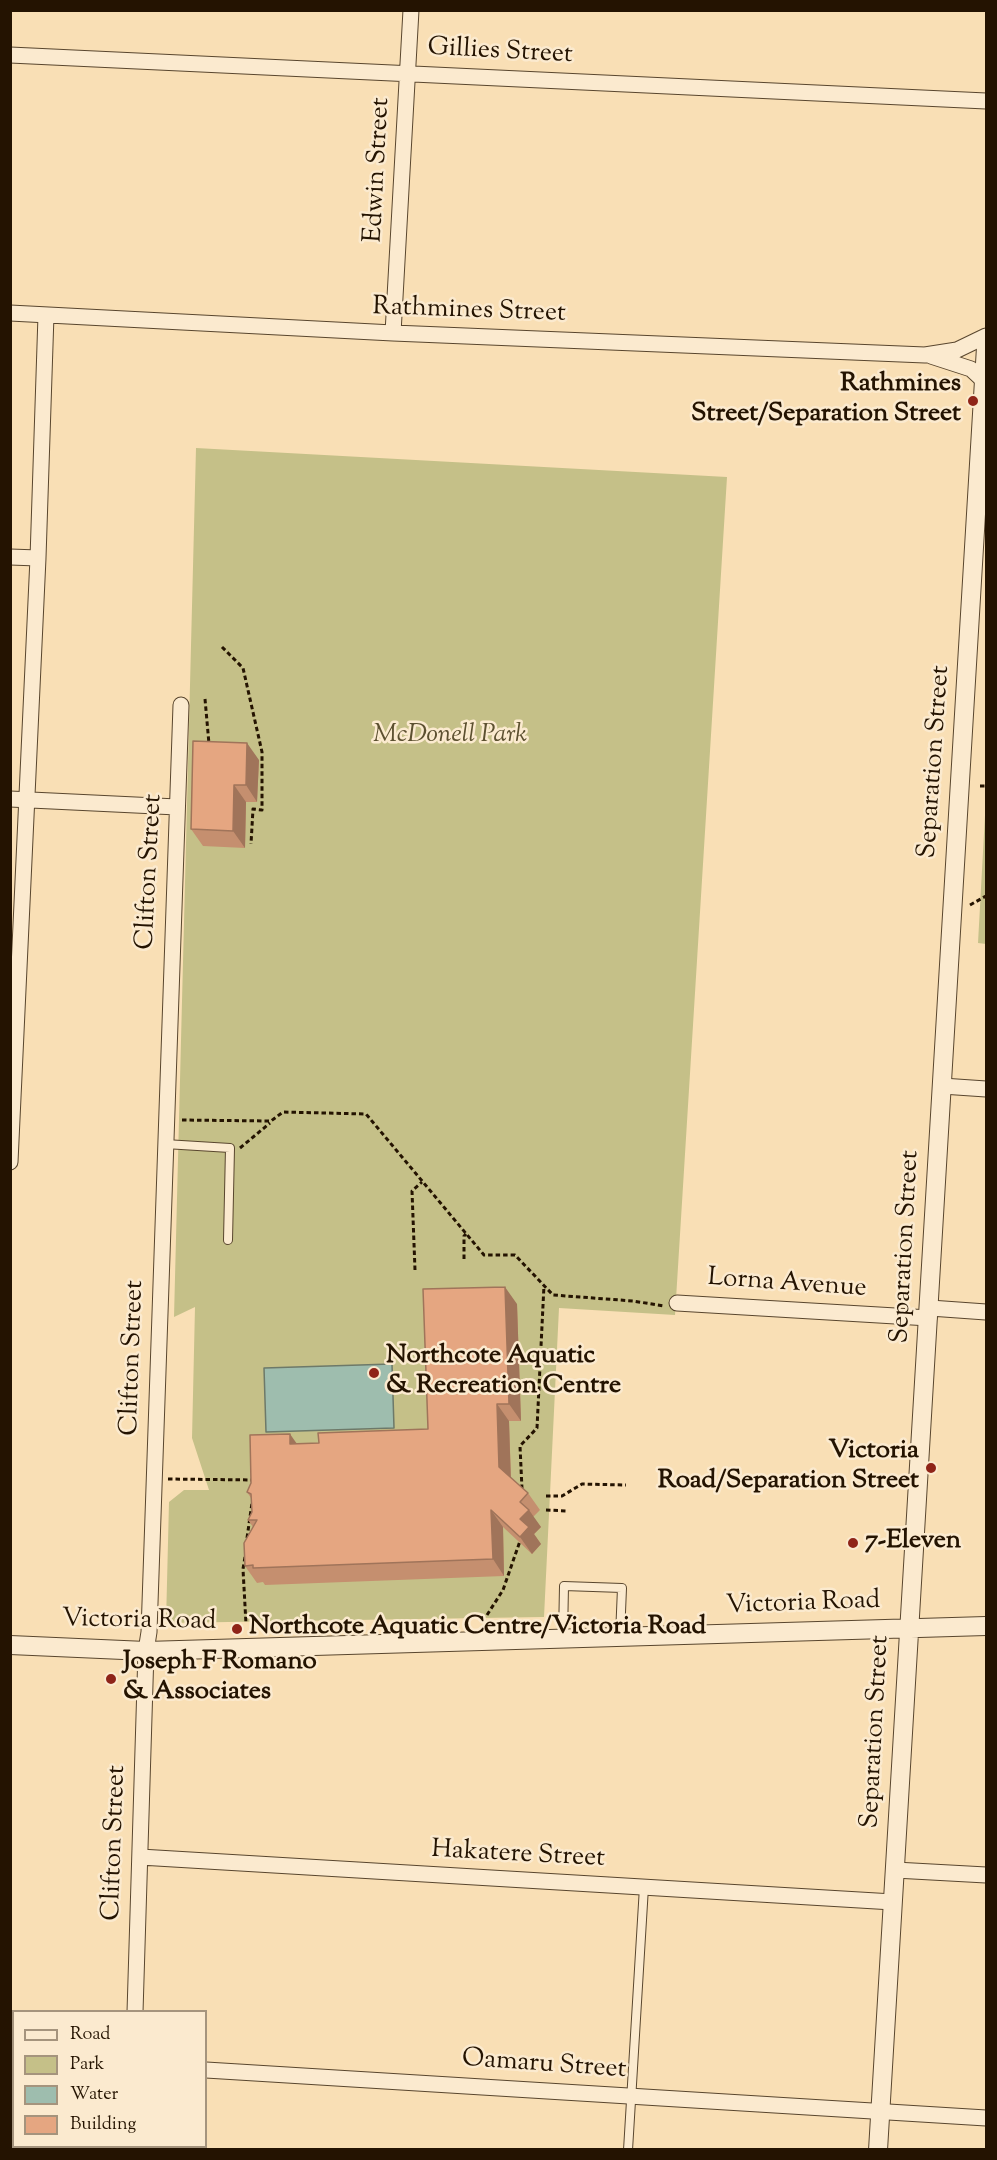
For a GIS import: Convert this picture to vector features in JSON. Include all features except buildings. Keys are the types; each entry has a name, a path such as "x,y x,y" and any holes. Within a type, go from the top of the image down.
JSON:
{"street":[{"name":"Edwin Street","path":"393,333 411,10"},
{"name":"Gillies Street","path":"10,55 987,100"},
{"name":"Rathmines Street","path":"10,313 393,333 926,355 957,350 987,336"},
{"path":"10,1162 38,558 46,315"},
{"name":"Separation Street","path":"878,2150 987,347"},
{"name":"Rathmines Street","path":"926,355 964,365 985,382"},
{"path":"10,557 38,558"},
{"name":"Clifton Street","path":"135,2010 181,705"},
{"path":"10,799 177,807"},
{"path":"942,1086 987,1089"},
{"name":"Lorna Avenue","path":"677,1303 929,1313 987,1312"},
{"name":"Victoria Road","path":"10,1645 146,1651 987,1626"},
{"name":"Hakatere Street","path":"140,1857 893,1902"},
{"path":"895,1870 987,1875"},
{"name":"Oamaru Street","path":"207,2070 987,2118"}],"lane":[{"path":"165,1144 230,1148 228,1240"},
{"path":"563,1637 564,1586 622,1588 620,1636"},
{"path":"628,2150 644,1887"}],"path":[{"path":"222,647 243,668 262,752 262,810 253,809 251,844"},
{"path":"206,699 210,752"},
{"path":"980,786 987,786"},
{"path":"970,905 987,896"},
{"path":"230,1157 283,1112 366,1114 484,1256 515,1255 553,1295 666,1306 677,1303"},
{"path":"165,1120 271,1121"},
{"path":"415,1270 412,1191 422,1182"},
{"path":"464,1259 464,1236 466,1234"},
{"path":"522,1493 519,1446 537,1428 544,1285"},
{"path":"154,1478 263,1480"},
{"path":"254,1491 255,1480"},
{"path":"546,1496 562,1496 582,1484 626,1485"},
{"path":"246,1624 243,1569 252,1502"},
{"path":"546,1510 568,1511"},
{"path":"487,1615 502,1590 520,1542 520,1533"}],"green space":[{"name":"McDonell Park","path":"196,448 727,477 675,1315 559,1308 544,1617 166,1623 169,1502 184,1490 209,1490 192,1438 195,1307 174,1317"},
{"path":"986,797 986,944 978,943"}],"water":[{"path":"392,1364 394,1428 266,1432 264,1368"}],"place":[{"name":"Rathmines Street/Separation Street","path":"973,401"},
{"name":"Northcote Aquatic & Recreation Centre","path":"374,1373"},
{"name":"Victoria Road/Separation Street","path":"931,1468"},
{"name":"7-Eleven","path":"853,1543"},
{"name":"Northcote Aquatic Centre/Victoria Road","path":"237,1629"},
{"name":"Joseph F Romano & Associates","path":"111,1679"}]}
